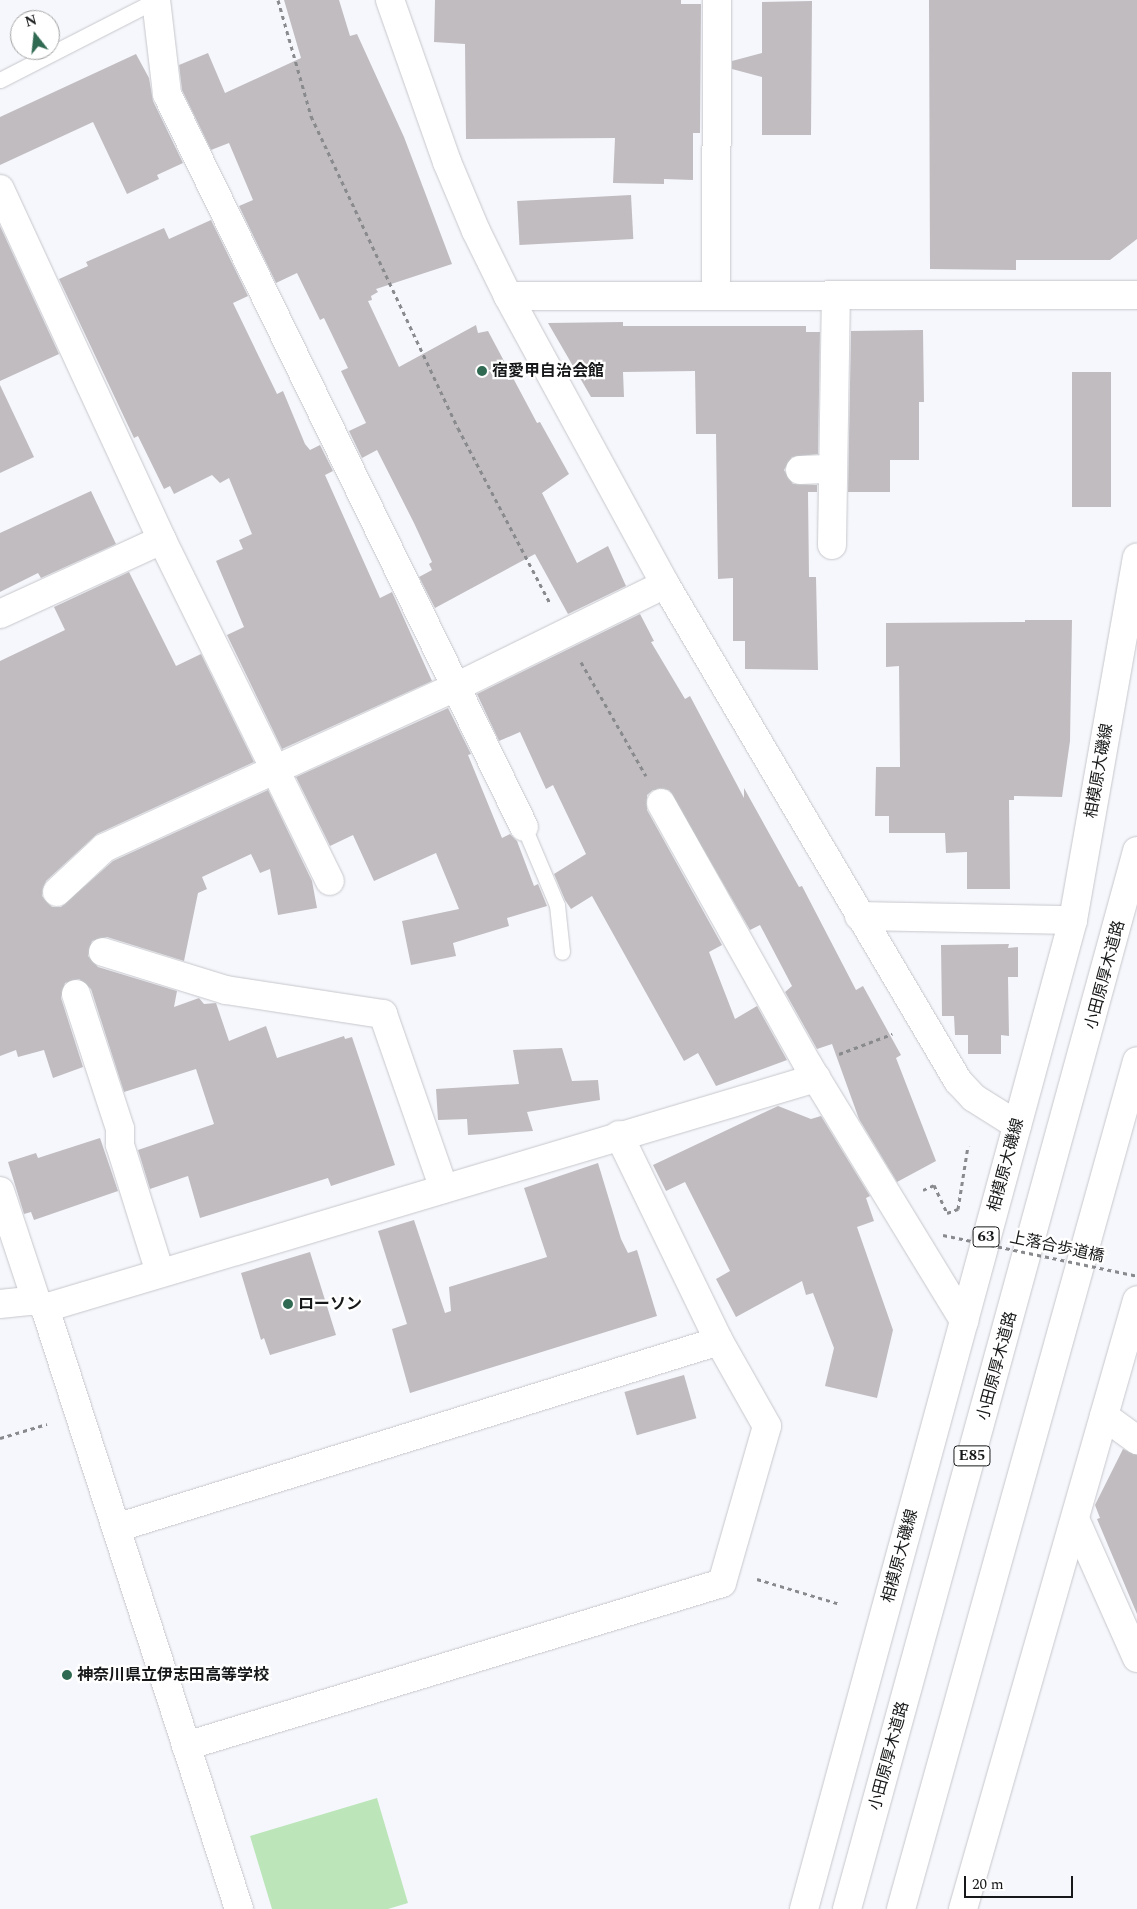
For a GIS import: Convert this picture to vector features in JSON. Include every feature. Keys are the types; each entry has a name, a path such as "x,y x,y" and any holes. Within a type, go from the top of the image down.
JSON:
{"main road":[{"path":"156,0 167,94 524,827"},
{"path":"390,0 447,162 508,296 665,584 958,1082 974,1098 1017,1125"},
{"path":"716,296 717,0"},
{"path":"0,189 162,540 277,770 330,881"},
{"path":"508,296 1137,295"},
{"path":"832,545 836,296"},
{"path":"800,470 833,469"},
{"path":"0,614 162,540"},
{"name":"相模原大磯線","path":"804,1909 1073,920 1137,558"},
{"path":"57,892 104,848 456,687 665,584"},
{"path":"661,803 812,1072 964,1321"},
{"name":"小田原厚木道路","path":"847,1909 1098,1004 1137,851"},
{"path":"859,916 1073,920"},
{"path":"103,952 226,990 384,1014 444,1189"},
{"path":"76,994 120,1129 120,1145 160,1273"},
{"path":"901,1909 1137,1061"},
{"path":"0,1304 41,1304 160,1273 444,1189 619,1135 812,1072"},
{"path":"186,1746 722,1583 767,1426 719,1340 619,1135"},
{"path":"0,1191 78,1414 240,1909"},
{"path":"963,1909 1137,1300"},
{"path":"116,1528 719,1340"},
{"path":"1104,1416 1137,1440"},
{"path":"1075,1519 1137,1658"}],"lane":[{"path":"0,80 156,0"},
{"path":"524,827 557,905 562,952"}],"path":[{"path":"278,0 312,116 458,428 565,632 661,803"},
{"path":"812,1072 924,1023"},
{"path":"926,1200 921,1191 934,1185 947,1213 958,1209 968,1146"},
{"name":"上落合歩道橋","path":"939,1226 943,1235 1137,1276"},
{"path":"0,1438 78,1414"},
{"path":"725,1570 840,1604"}],"green space":[{"path":"377,1798 408,1903 388,1909 272,1909 250,1836"}],"building":[{"path":"284,0 339,0 350,36 357,34 404,137 452,264 376,289 378,292 371,296 372,300 368,301 399,367 476,325 478,333 488,331 537,423 540,422 569,474 542,493 577,563 608,546 626,586 568,614 535,554 435,608 419,577 432,570 429,564 432,562 414,523 377,450 362,458 349,431 366,423 341,371 348,368 324,318 320,320 297,273 276,283 239,206 253,200 229,143 211,150 182,90 179,65 208,53 225,93 301,58"},
{"path":"435,0 681,0 681,4 701,4 700,133 693,133 693,180 664,179 664,184 613,183 615,138 466,139 465,44 434,42"},
{"path":"929,0 1137,0 1137,239 1110,260 1016,260 1016,270 930,269"},
{"path":"812,1 811,135 762,135 762,77 732,69 732,61 762,53 762,2"},
{"path":"136,54 149,78 153,101 183,163 157,175 159,179 127,194 93,122 0,165 0,117"},
{"path":"631,195 633,239 519,245 517,201"},
{"path":"211,220 248,296 233,303 277,394 283,391 305,444 310,450 320,445 333,471 325,475 380,598 392,592 432,681 282,749 227,635 244,627 216,561 243,549 239,540 252,534 229,478 220,483 212,475 174,494 170,486 164,489 138,436 134,438 59,279 88,266 86,262 164,228 169,239"},
{"path":"0,226 59,354 0,381"},
{"path":"623,322 623,326 806,326 806,332 820,332 818,454 792,457 784,470 793,484 817,485 817,492 808,492 809,577 816,577 818,670 745,669 745,641 733,641 733,578 718,579 716,434 696,434 695,371 623,372 624,397 591,397 548,323"},
{"path":"923,330 924,402 919,402 919,460 890,460 890,492 848,492 851,331"},
{"path":"1072,372 1111,372 1111,507 1072,507"},
{"path":"0,385 34,457 0,473"},
{"path":"91,491 116,544 41,578 38,573 0,592 0,533"},
{"path":"129,572 176,666 201,654 254,762 97,834 46,881 42,896 52,907 61,907 113,861 268,790 312,881 317,908 278,915 270,869 260,873 251,854 202,877 207,889 198,893 184,961 107,937 92,941 88,956 98,967 177,991 174,1007 199,998 204,1004 216,1003 229,1041 266,1026 277,1058 344,1036 345,1039 352,1037 395,1165 331,1186 328,1178 200,1218 188,1176 150,1189 138,1150 214,1124 196,1069 124,1092 91,989 79,979 65,983 61,998 83,1067 53,1078 44,1050 18,1057 16,1050 0,1056 0,661 65,630 54,607"},
{"path":"640,614 654,641 651,642 685,699 690,696 744,798 744,788 799,887 802,886 856,990 863,986 901,1055 896,1058 936,1161 897,1182 859,1119 832,1044 817,1049 785,992 792,986 760,925 750,930 669,790 653,790 647,795 647,810 722,945 709,952 735,1019 757,1006 787,1060 716,1086 698,1053 684,1061 592,896 571,909 565,900 554,874 586,854 553,785 546,789 520,732 499,741 477,694"},
{"path":"1025,620 1072,620 1070,741 1062,797 1014,796 1014,800 1009,800 1010,889 967,889 967,852 946,853 945,833 889,833 889,816 875,816 876,767 900,767 899,666 886,667 886,623 1025,622"},
{"path":"448,708 471,754 468,755 502,838 510,834 517,841 534,886 538,884 547,906 507,918 509,926 453,943 456,956 411,965 402,921 459,909 436,853 374,881 353,835 330,846 296,777"},
{"path":"1009,944 1008,948 1018,947 1018,977 1008,977 1009,1036 1001,1035 1001,1054 968,1054 968,1035 955,1035 954,1016 942,1016 941,945"},
{"path":"562,1048 572,1081 598,1080 600,1100 527,1112 533,1131 468,1135 467,1119 438,1120 436,1089 519,1084 513,1050"},
{"path":"778,1106 811,1119 821,1116 870,1196 866,1198 874,1221 857,1227 893,1330 877,1398 825,1386 834,1348 813,1293 806,1295 802,1281 736,1317 716,1279 730,1271 685,1182 666,1191 653,1165"},
{"path":"100,1138 118,1191 34,1220 31,1212 24,1214 8,1162 36,1153 38,1158"},
{"path":"598,1163 621,1239 628,1253 637,1250 657,1316 410,1393 392,1329 407,1324 378,1231 414,1220 445,1313 451,1311 449,1287 547,1257 524,1188"},
{"name":"ローソン","path":"310,1252 336,1335 270,1355 264,1338 261,1340 241,1273"},
{"path":"684,1375 696,1418 637,1435 624,1392"},
{"path":"1123,1449 1137,1455 1137,1614 1097,1519 1100,1518 1095,1505"}],"place":[{"name":"宿愛甲自治会館","path":"482,371"},
{"name":"ローソン","path":"288,1304"},
{"name":"神奈川県立伊志田高等学校","path":"67,1675"}]}
